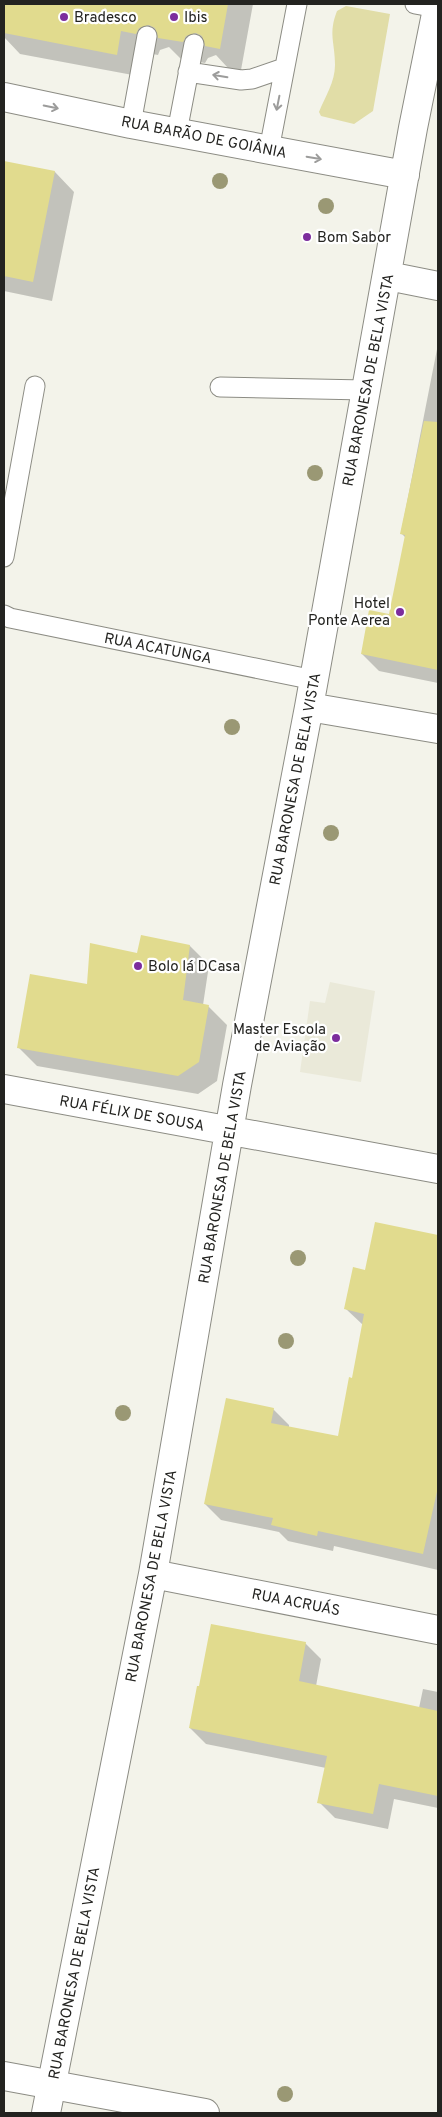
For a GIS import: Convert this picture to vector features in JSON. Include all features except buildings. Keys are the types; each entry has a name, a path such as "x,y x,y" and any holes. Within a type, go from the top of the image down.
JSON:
{"street":[{"name":"RUA BARONESA DE BELA VISTA","path":"46,2113 153,1574 230,1131 314,680 365,390 388,276 413,128 430,5"},
{"name":"RUA BARÃO DE GOIÂNIA","path":"4,97 131,124 405,175"},
{"path":"388,276 438,286"},
{"path":"309,707 438,729"},
{"name":"RUA FÉLIX DE SOUSA","path":"4,1089 438,1169"},
{"name":"RUA ACRUÁS","path":"153,1574 438,1630"},
{"path":"4,2076 205,2113"}],"lane":[{"path":"269,150 297,4"},
{"path":"131,124 147,36"},
{"path":"177,132 194,44"},
{"path":"188,72 242,80 252,79 284,68"},
{"path":"4,557 35,386"},
{"path":"220,387 365,390"},
{"name":"RUA ACATUNGA","path":"4,615 10,618 314,680"}],"shaded area":[{"path":"346,6 390,14 373,111 354,124 321,116 319,112 332,83 335,71 332,32 334,19 337,11"},
{"name":"Master Escola de Aviação","path":"330,982 375,991 361,1082 300,1072 310,1001 325,1003"}],"place":[{"name":"Bradesco","path":"64,17"},
{"name":"Ibis","path":"174,17"},
{"name":"Bom Sabor","path":"307,237"},
{"name":"Hotel Ponte Aerea","path":"400,612"},
{"name":"Bolo lá DCasa","path":"138,966"},
{"name":"Master Escola de Aviação","path":"336,1038"}]}
